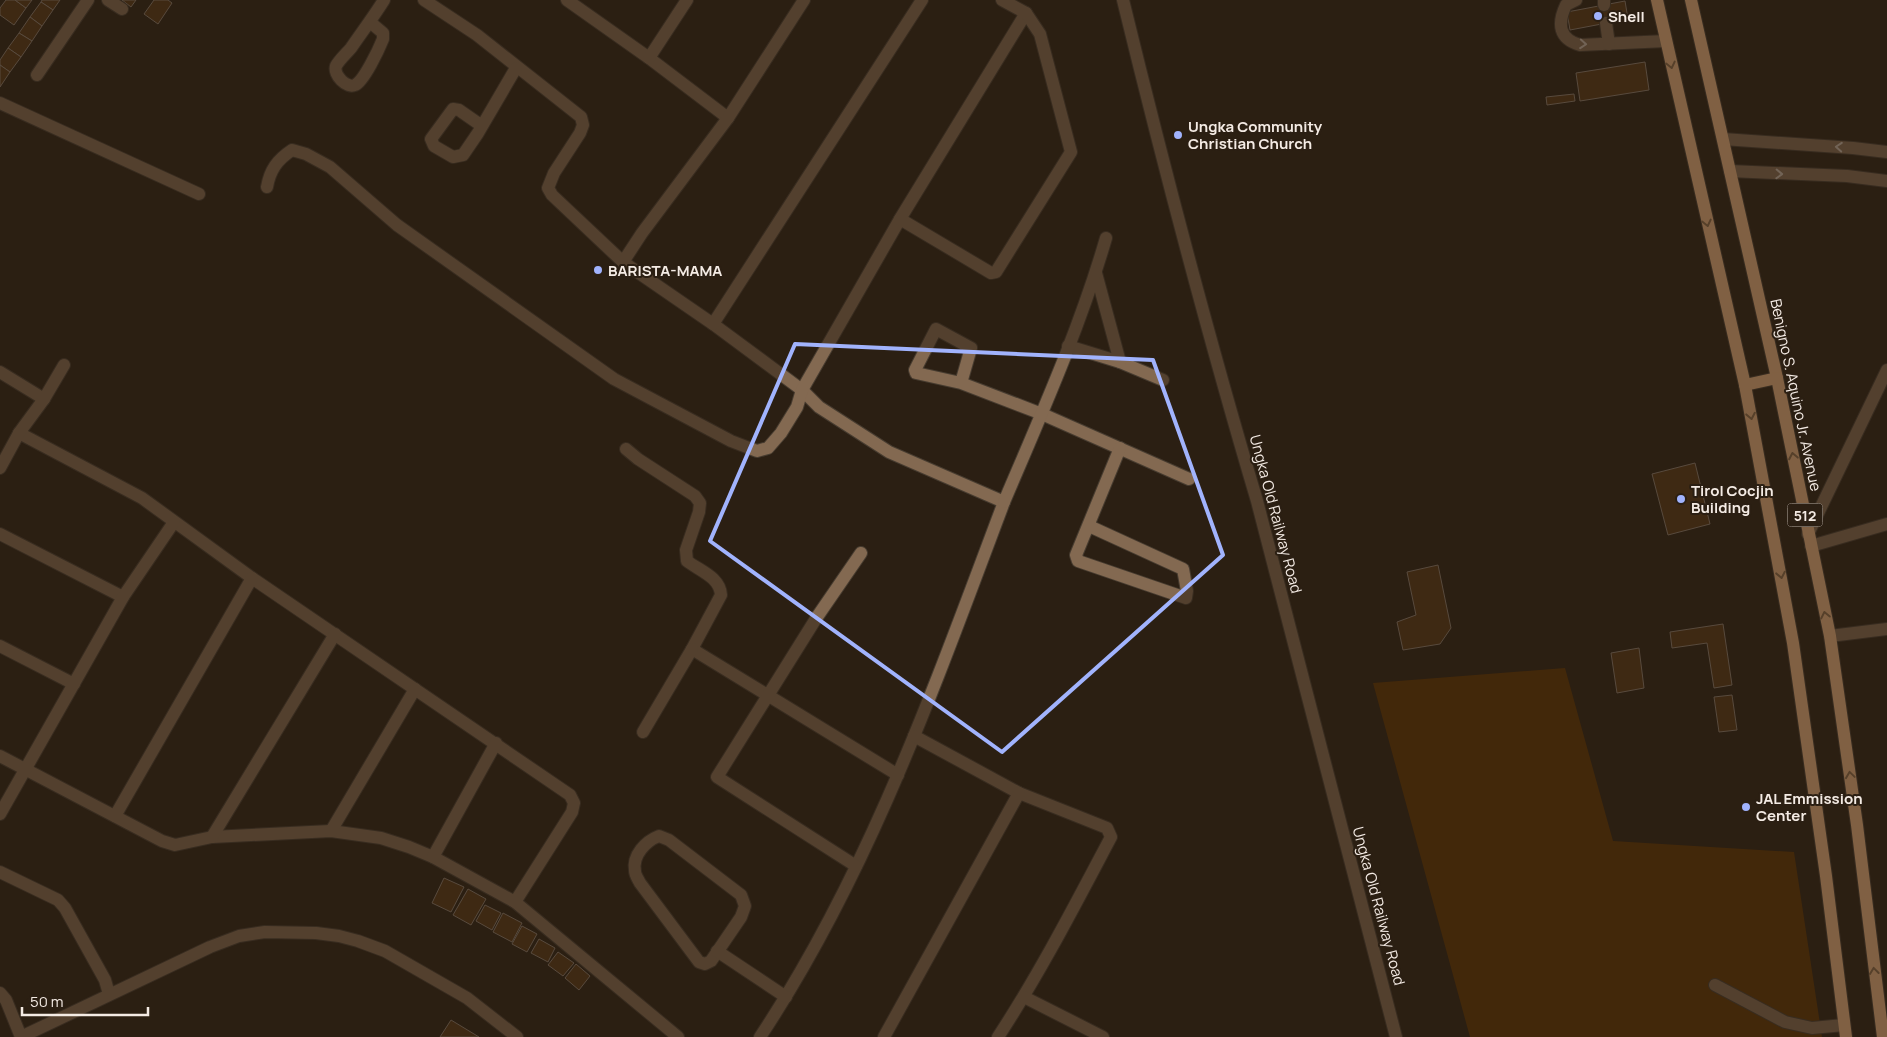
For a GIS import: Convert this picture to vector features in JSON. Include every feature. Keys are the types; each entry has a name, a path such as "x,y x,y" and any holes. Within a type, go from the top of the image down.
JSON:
{"main road":[{"name":"512","path":"1657,0 1745,385 1793,643 1826,876 1845,1031"},
{"name":"Benigno S. Aquino Jr. Avenue","path":"1691,0 1777,378 1830,636 1883,1004 1883,1037"},
{"path":"1745,385 1777,378"}],"street":[{"path":"37,75 88,0"},
{"path":"108,0 122,9"},
{"path":"370,22 383,33 383,39 363,76 355,86 351,86 340,80 336,75 336,65 370,22 384,0"},
{"path":"424,0 477,35 516,68 581,117 583,125 580,133 554,173 548,188 552,195 623,262 713,324 802,390 819,407 889,452 1004,502"},
{"path":"567,0 649,58 728,118"},
{"path":"649,58 687,0"},
{"path":"623,262 642,233 728,118 804,0"},
{"path":"713,324 922,0"},
{"path":"900,219 990,273 996,272 1071,152 1040,34 1026,13 1002,0"},
{"name":"Ungka Old Railway Road","path":"1123,0 1150,111 1257,501 1396,1037"},
{"path":"1576,0 1566,5 1563,11 1561,25 1564,36 1569,42 1580,45 1666,41"},
{"path":"267,187 270,173 280,158 292,150 306,154 330,167 397,225 614,380 723,437 757,451 768,448 781,433 797,408 802,390 900,219 1026,13"},
{"path":"1606,23 1609,44"},
{"path":"482,126 516,68"},
{"path":"0,103 199,194"},
{"path":"1723,139 1887,152"},
{"path":"1730,172 1847,176 1887,182"},
{"path":"760,1037 819,941 898,775 1004,502 1042,414 1096,273 1106,238"},
{"path":"1096,273 1120,362"},
{"path":"961,383 971,348 936,329 915,372 961,383 1042,414 1189,479"},
{"path":"1068,346 1120,362 1164,380"},
{"path":"0,468 19,433 44,399 64,365"},
{"path":"1810,540 1887,370"},
{"path":"0,372 44,399"},
{"path":"19,433 142,498 252,578 570,795 574,803 572,812 515,902"},
{"path":"1089,526 1182,569 1187,591 1186,598 1078,561 1076,555 1120,448"},
{"path":"626,449 638,459 695,496 700,503 699,512 686,550 687,561 717,581 721,587 721,595 692,649 643,732"},
{"path":"0,814 123,597 174,522"},
{"path":"1810,540 1887,524"},
{"path":"0,534 123,597"},
{"path":"856,866 718,777 817,617 861,553"},
{"path":"115,816 252,578"},
{"path":"1830,636 1887,629"},
{"path":"212,837 335,634"},
{"path":"0,646 74,684"},
{"path":"692,649 898,775"},
{"path":"331,831 414,689"},
{"path":"914,736 1019,793 1107,828 1111,837 1024,997 998,1037"},
{"path":"433,857 496,743"},
{"path":"0,756 162,841 175,845 212,837 331,831 380,838 433,857 515,902 678,1037"},
{"path":"884,1037 1019,793"},
{"path":"659,836 669,840 741,895 745,906 741,917 717,951 711,961 705,964 699,962 640,882 634,871 636,856 650,840 659,836"},
{"path":"0,872 58,900 66,908 105,980 109,994"},
{"path":"0,993 6,1000 21,1037 210,947 239,936 273,932 316,933 339,936 385,951 467,998 516,1037"},
{"path":"717,951 786,997"},
{"path":"1715,985 1785,1022 1812,1028 1845,1031"},
{"path":"1024,997 1103,1037"}],"highlighted area":[{"path":"795,344 1153,360 1223,555 1002,752 710,541"}],"shaded area":[{"path":"1565,668 1613,841 1794,852 1822,1037 1470,1037 1373,683"}],"building":[{"path":"6,0 15,0 26,8 14,25 0,15 0,8"},
{"path":"15,0 32,0 26,8"},
{"path":"42,0 60,0 53,10 41,2"},
{"path":"122,0 136,0 131,7"},
{"path":"154,0 168,0 172,3 158,24 144,14"},
{"name":"Shell","path":"1625,1 1628,19 1570,30 1567,12"},
{"path":"41,2 53,10 42,26 30,17"},
{"path":"30,17 42,26 32,41 19,33"},
{"path":"19,33 32,41 21,57 8,48"},
{"path":"8,48 21,57 10,72 0,65 0,60"},
{"path":"1645,62 1649,90 1580,101 1576,73"},
{"path":"0,65 10,72 0,87"},
{"path":"1574,94 1575,101 1547,105 1546,97"},
{"name":"Tirol Cocjin Building","path":"1695,463 1710,524 1668,535 1652,474"},
{"path":"1438,565 1451,628 1440,644 1403,650 1397,622 1416,615 1407,572"},
{"path":"1723,624 1732,685 1714,688 1707,643 1672,648 1670,632"},
{"path":"1639,648 1644,688 1617,693 1611,653"},
{"path":"1732,695 1737,730 1719,732 1714,697"},
{"path":"444,878 464,887 451,912 432,903"},
{"path":"468,889 486,899 471,925 453,915"},
{"path":"485,905 501,913 492,930 476,921"},
{"path":"503,913 522,923 512,942 493,932"},
{"path":"522,926 537,934 527,952 512,944"},
{"path":"539,939 555,948 548,962 531,953"},
{"path":"558,952 574,963 563,976 548,965"},
{"path":"576,964 590,976 579,990 565,978"},
{"path":"451,1020 479,1037 440,1037"}],"place":[{"name":"Shell","path":"1598,16"},
{"name":"Ungka Community Christian Church","path":"1178,135"},
{"name":"BARISTA-MAMA","path":"598,270"},
{"name":"Tirol Cocjin Building","path":"1681,499"},
{"name":"JAL Emmission Center","path":"1746,807"}]}
